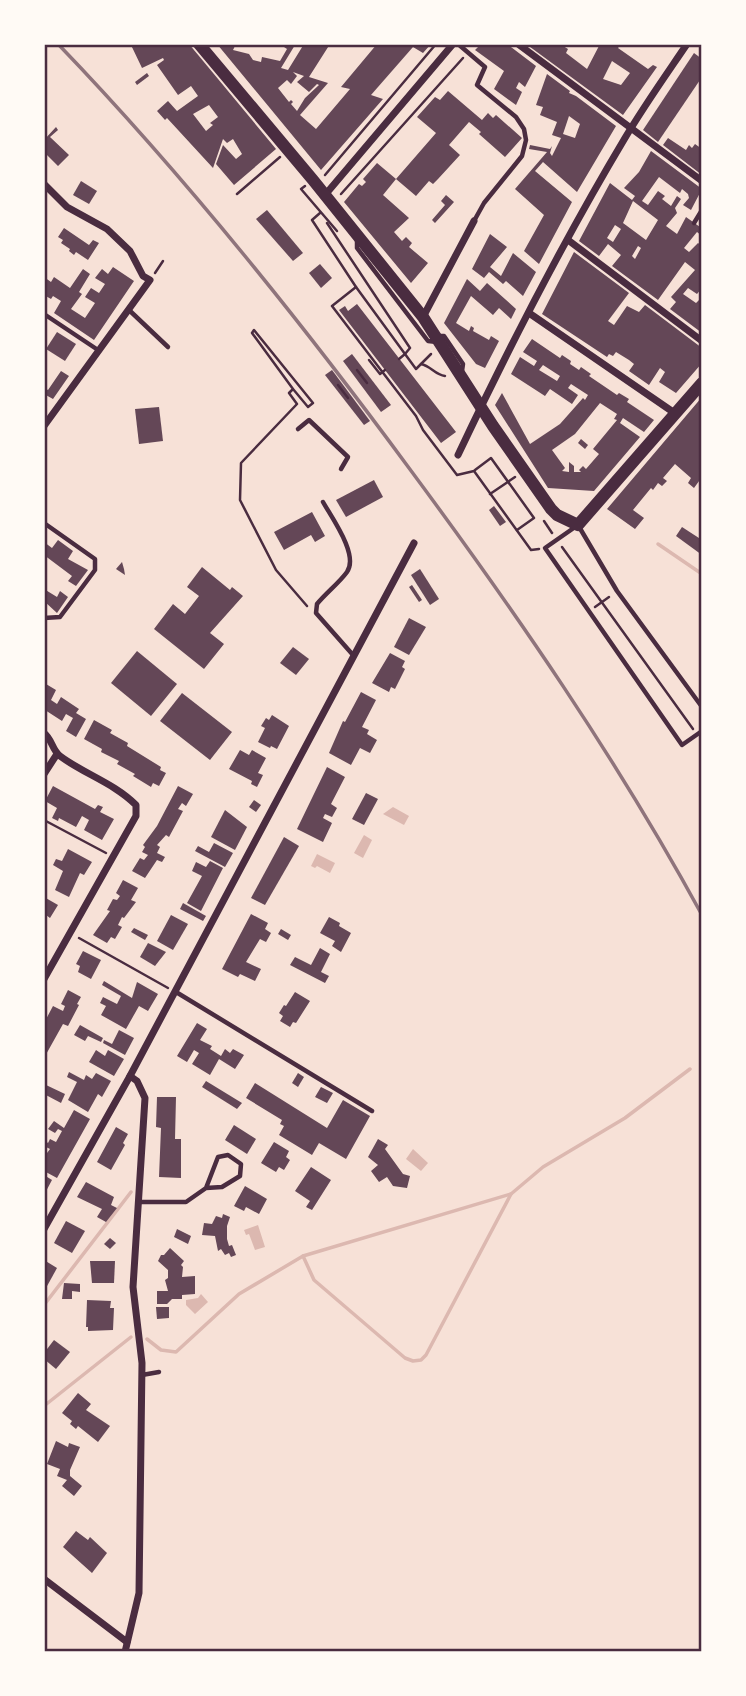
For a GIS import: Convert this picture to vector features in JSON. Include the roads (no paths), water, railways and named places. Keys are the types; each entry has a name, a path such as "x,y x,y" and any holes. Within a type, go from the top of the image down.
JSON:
{"main road":[{"path":"199,44 330,197 423,317 523,471 557,515 578,525 702,383"}],"street":[{"path":"330,197 338,177 453,44"},
{"path":"519,44 702,181"},
{"path":"458,455 568,240 631,127 687,44"},
{"path":"44,184 67,207 107,229 130,251 143,276 150,280 44,426"},
{"path":"423,317 474,221"},
{"path":"568,240 702,341"},
{"path":"529,313 676,414"},
{"path":"44,1228 176,992 414,543"},
{"path":"44,733 49,737 57,754 126,796 136,806 136,816 44,979"},
{"path":"44,774 57,754"},
{"path":"125,1652 139,1593 142,1375 133,1287 145,1098 137,1081 130,1076"},
{"path":"44,1579 127,1643"}],"lane":[{"path":"453,44 468,52 485,67 477,85 516,117 524,129 526,140 522,156 484,203 474,221"},
{"path":"694,223 702,210"},
{"path":"357,235 358,248 428,341 438,339"},
{"path":"129,310 168,347"},
{"path":"44,314 99,351"},
{"path":"298,429 309,421 348,457 341,469"},
{"path":"323,502 352,559 349,570 317,604 316,613 353,655"},
{"path":"44,523 95,559 95,570 60,617 44,618"},
{"path":"702,707 617,591 578,525 545,548 682,745 702,731"},
{"path":"176,992 372,1111"},
{"path":"138,1202 186,1202 206,1188 222,1187 240,1176 241,1164 228,1155 218,1157 206,1188"},
{"path":"142,1375 159,1372"}],"waterway":[{"path":"658,544 702,574"},
{"path":"147,1339 161,1350 176,1352 239,1294 303,1256 511,1194 543,1167 625,1118 690,1069"},
{"path":"44,1305 131,1192"},
{"path":"303,1256 314,1280 405,1358 421,1360 511,1194"},
{"path":"44,1406 131,1337"}],"railway":[{"path":"58,44 151,145 240,250 409,468 488,576 600,743 702,915"}]}
